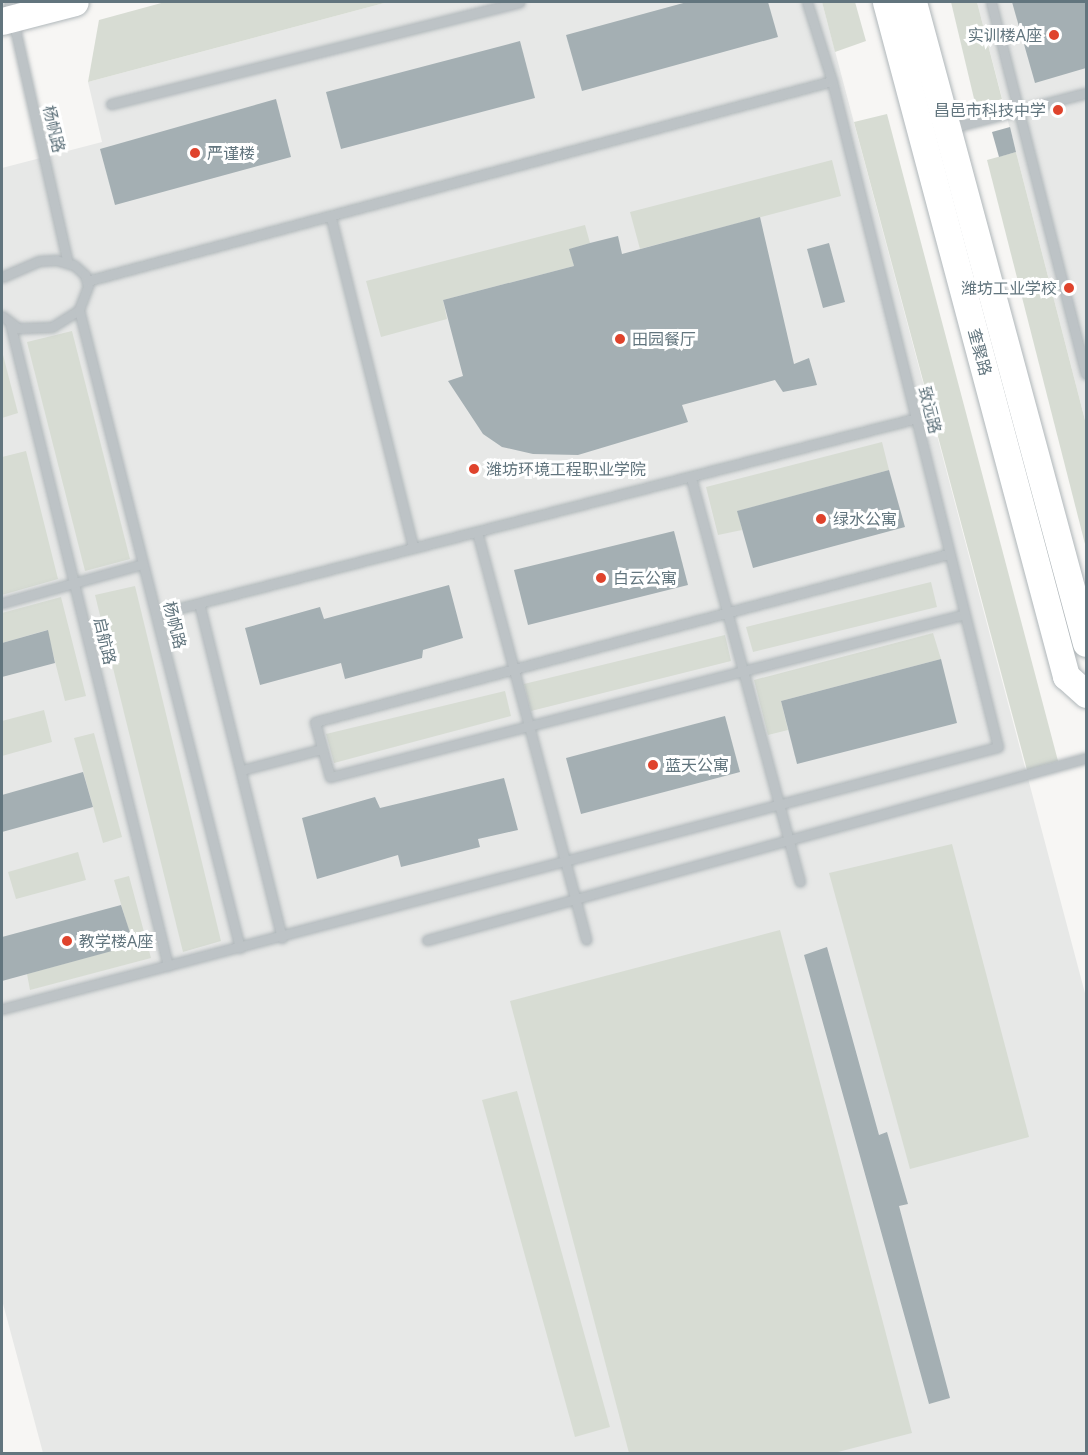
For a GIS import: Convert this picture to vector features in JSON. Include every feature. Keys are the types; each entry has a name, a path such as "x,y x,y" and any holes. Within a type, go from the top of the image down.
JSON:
{"street":[{"path":"8,13 75,2"},
{"name":"奎聚路","path":"886,2 1066,676 1086,694"},
{"name":"奎聚路","path":"913,2 945,129 1086,643"}],"lane":[{"path":"111,104 519,2"},
{"name":"致远路","path":"777,803 998,747 962,615 917,418 832,81 807,2"},
{"path":"991,2 1086,372"},
{"name":"杨帆路","path":"8,13 69,263"},
{"path":"87,281 331,218 832,81"},
{"path":"945,129 1086,93"},
{"path":"331,218 413,547"},
{"path":"2,277 39,261 69,263 87,281 87,297 80,310 41,329 18,328 2,316"},
{"name":"杨帆路","path":"80,310 240,948"},
{"name":"启航路","path":"10,323 76,583 168,966"},
{"path":"157,614 917,418"},
{"path":"691,478 740,669 800,882"},
{"path":"477,532 510,667 586,940"},
{"path":"948,554 510,667 315,722 330,777 740,669 962,615"},
{"path":"2,603 144,564"},
{"path":"199,603 282,938"},
{"path":"242,770 322,749"},
{"path":"427,940 1086,758"},
{"path":"2,1009 282,938 777,803"}],"shaded area":[{"path":"165,2 388,2 88,82 99,20"},
{"name":"潍坊环境工程职业学院","path":"388,2 822,2 1086,997 1086,1453 43,1453 2,1300 2,168 102,142 88,82"},
{"path":"822,2 855,2 866,41 835,52"},
{"path":"951,2 977,2 1002,99 976,107"},
{"name":"潍坊工业学校","path":"977,2 1086,2 1086,424 1016,152"},
{"path":"887,114 1058,761 1027,770 854,122"},
{"path":"1016,152 1086,424 1086,548 987,160"},
{"path":"832,160 841,196 640,249 630,212"},
{"path":"585,225 590,243 570,249 574,266 443,300 447,319 381,337 366,281"},
{"path":"72,331 130,559 85,571 27,342"},
{"path":"2,351 18,413 2,418"},
{"path":"882,442 889,470 738,511 742,530 718,535 706,487"},
{"path":"26,451 58,579 2,595 2,457"},
{"path":"931,582 937,607 753,652 746,627"},
{"path":"135,586 221,941 183,952 95,595"},
{"path":"61,597 86,696 65,701 47,630 2,643 2,613"},
{"path":"933,633 941,659 781,701 788,730 768,735 754,680"},
{"path":"725,635 731,661 531,711 524,684"},
{"path":"505,691 511,716 334,763 326,734"},
{"path":"44,710 52,742 2,756 2,721"},
{"path":"94,733 122,837 103,843 74,738"},
{"path":"952,844 1029,1137 910,1169 829,873"},
{"path":"78,852 86,880 16,899 8,872"},
{"path":"129,876 151,958 30,990 27,974 133,945 114,880"},
{"path":"780,930 912,1433 834,1453 629,1453 510,1001"},
{"path":"517,1091 610,1427 575,1437 482,1100"}],"building":[{"path":"687,2 768,2 778,37 582,91 566,35"},
{"name":"实训楼A座","path":"1012,2 1086,2 1086,68 1035,83"},
{"path":"520,41 535,98 341,149 326,92"},
{"name":"严谨楼","path":"276,99 291,157 115,205 100,149"},
{"path":"1010,127 1016,152 999,157 992,132"},
{"name":"田园餐厅","path":"760,217 794,364 809,358 817,385 783,392 775,380 682,405 688,422 578,455 533,454 502,447 483,434 448,381 463,376 443,300 574,266 569,249 590,243 618,236 622,254"},
{"path":"829,243 845,302 823,308 807,249"},
{"name":"绿水公寓","path":"889,470 905,527 753,568 737,511"},
{"name":"白云公寓","path":"674,531 688,585 528,625 514,570"},
{"path":"449,585 463,638 423,650 422,658 345,679 341,663 260,685 245,628 320,607 324,619"},
{"path":"48,630 55,663 2,677 2,643"},
{"path":"941,659 957,723 797,764 781,701"},
{"name":"蓝天公寓","path":"725,716 740,772 581,814 566,758"},
{"path":"83,772 93,807 2,832 2,795"},
{"path":"504,778 518,830 478,839 480,847 401,867 398,855 317,879 302,818 375,797 380,808"},
{"name":"教学楼A座","path":"121,905 134,945 2,981 2,937"},
{"path":"827,947 879,1135 887,1132 908,1204 899,1206 950,1398 929,1404 804,955"}],"place":[{"name":"实训楼A座","path":"1054,35"},
{"name":"昌邑市科技中学","path":"1058,110"},
{"name":"严谨楼","path":"195,153"},
{"name":"潍坊工业学校","path":"1069,288"},
{"name":"田园餐厅","path":"620,339"},
{"name":"潍坊环境工程职业学院","path":"474,469"},
{"name":"绿水公寓","path":"821,519"},
{"name":"白云公寓","path":"601,578"},
{"name":"蓝天公寓","path":"653,765"},
{"name":"教学楼A座","path":"67,941"}]}
